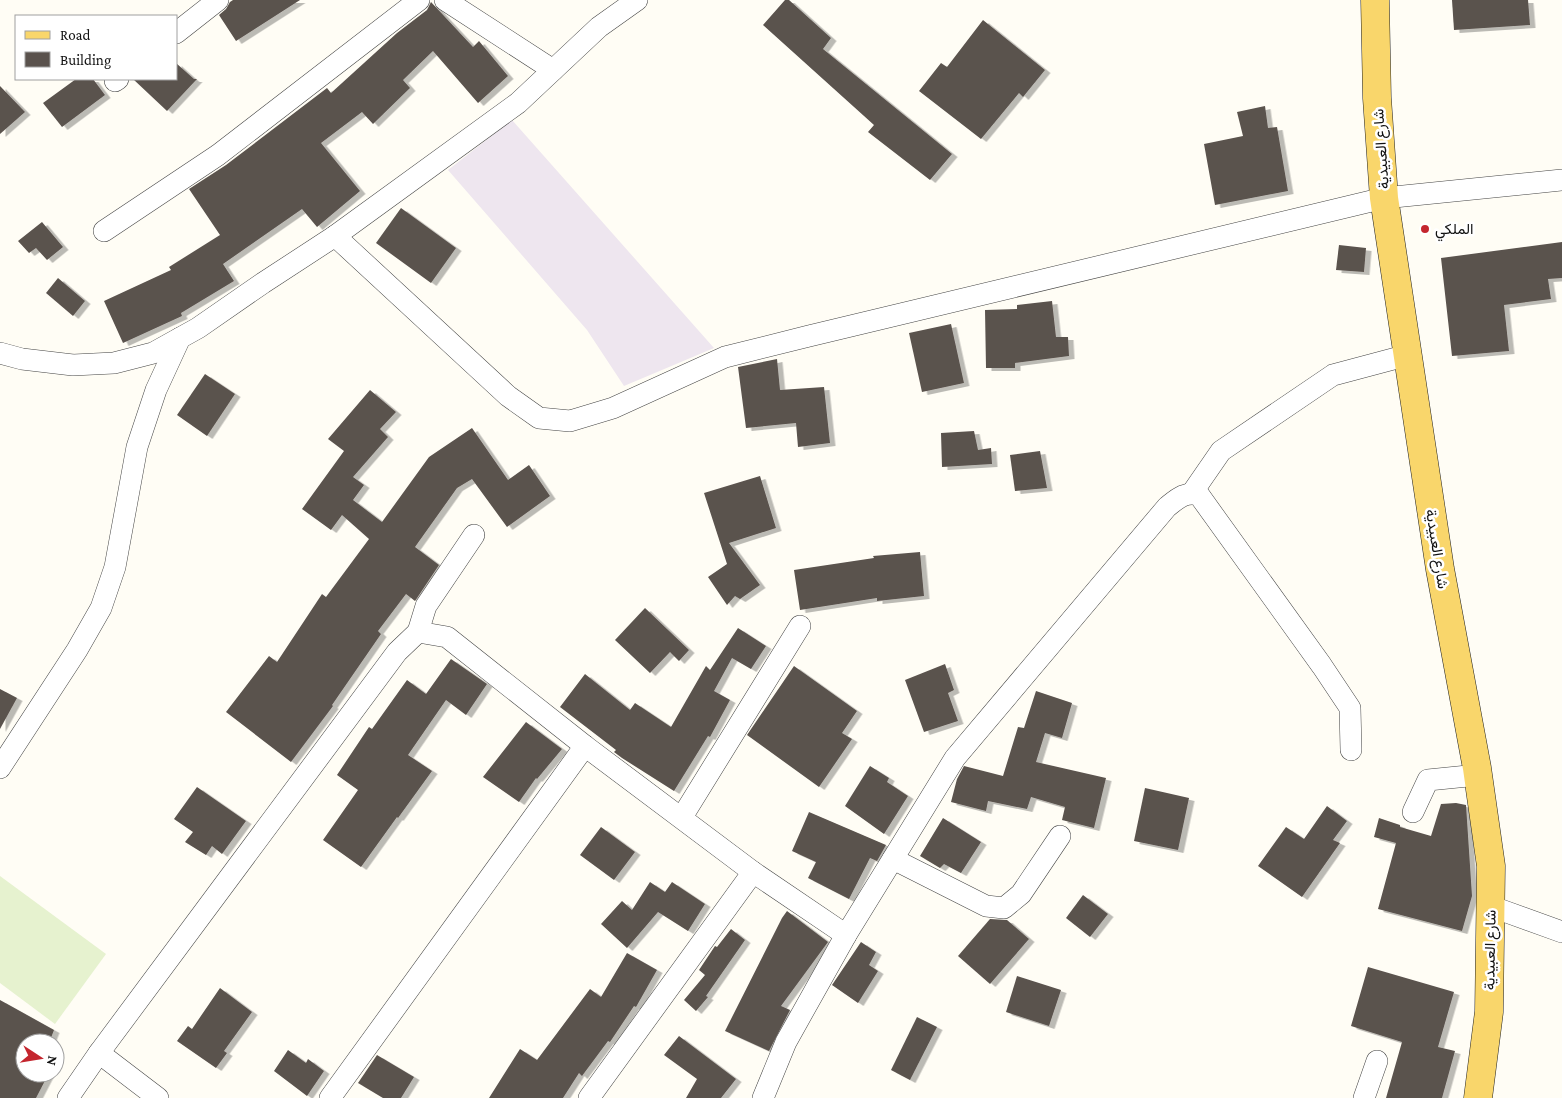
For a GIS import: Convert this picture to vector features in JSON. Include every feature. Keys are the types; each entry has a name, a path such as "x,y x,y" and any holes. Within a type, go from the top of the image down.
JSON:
{"main road":[{"name":"شارع العبيدية","path":"1375,0 1376,98 1384,198 1440,569 1478,775 1491,866 1489,1012 1478,1098"}],"street":[{"path":"178,31 218,0"},
{"path":"104,231 218,155 420,0"},
{"path":"445,0 552,70"},
{"path":"0,354 73,366 114,363 153,353 198,328 335,236 518,103 599,27 637,0"},
{"path":"335,236 508,396 539,418 570,421 613,408 725,357 1384,198 1562,180"},
{"path":"0,768 78,650 101,608 115,567 137,447 156,390 180,338"},
{"path":"1192,493 1221,451 1333,375 1408,355"},
{"path":"763,1098 786,1042 846,935 955,758 1167,507 1180,496 1192,493 1199,495 1322,666 1350,708 1352,750"},
{"path":"68,1098 99,1053 397,652 418,632 426,606 474,535"},
{"path":"682,817 800,626"},
{"path":"418,632 447,637 586,746 753,872 846,935"},
{"path":"330,1098 586,746"},
{"path":"1413,812 1428,780 1478,775"},
{"path":"892,860 986,906 1004,908 1021,894 1060,836"},
{"path":"589,1098 753,872"},
{"path":"1490,906 1562,932"},
{"path":"99,1053 158,1098"},
{"path":"1364,1098 1376,1061"}],"shaded area":[{"path":"512,120 714,348 624,386 587,330 448,170"}],"green space":[{"path":"0,876 106,954 55,1024 0,983"}],"building":[{"path":"233,0 300,0 236,41 219,15"},
{"path":"785,0 789,0 831,38 823,49 952,154 930,180 868,132 874,125 763,25"},
{"path":"1452,0 1528,0 1530,25 1454,30"},
{"path":"431,2 473,47 479,41 508,76 478,103 433,51 403,80 410,88 373,124 362,112 321,143 360,191 317,227 302,209 223,264 234,281 181,313 182,316 123,343 104,301 171,270 169,267 220,235 189,189 226,165 327,88 331,93 397,33 427,10"},
{"path":"983,20 1045,70 1023,97 1019,93 981,139 919,91 941,63 947,67"},
{"path":"178,65 194,79 197,79 167,111 134,80 178,80"},
{"path":"75,80 94,80 105,95 62,127 43,103"},
{"path":"0,86 25,112 0,134"},
{"path":"1265,106 1268,128 1277,127 1288,191 1215,205 1204,144 1243,136 1237,112"},
{"path":"401,208 456,248 431,283 376,243"},
{"path":"42,222 63,247 47,260 36,248 29,253 18,241"},
{"path":"1562,242 1562,278 1548,279 1551,299 1504,305 1509,351 1452,356 1441,258"},
{"path":"1339,245 1366,248 1364,272 1336,270"},
{"path":"58,278 85,301 73,316 46,293"},
{"path":"1052,301 1056,337 1068,337 1069,356 1015,363 1015,368 986,368 985,310 1017,309 1017,305"},
{"path":"951,324 964,383 922,392 909,333"},
{"path":"777,359 780,390 824,387 830,443 798,447 796,423 746,428 738,367"},
{"path":"205,374 235,394 207,436 177,415"},
{"path":"370,390 396,412 380,429 388,437 353,477 364,485 353,500 382,522 429,457 472,428 508,480 529,465 550,496 507,527 472,479 457,488 415,547 439,565 415,601 406,594 378,631 381,634 333,706 291,762 226,712 269,656 277,662 322,594 326,597 369,539 342,515 331,530 302,509 344,451 328,439"},
{"path":"974,431 978,450 991,448 992,464 942,467 941,433"},
{"path":"1040,451 1047,488 1015,491 1010,455"},
{"path":"760,476 776,528 729,543 760,585 740,599 735,596 727,605 708,577 727,564 704,493"},
{"path":"920,552 924,596 877,601 877,598 800,610 794,570 874,558 873,556"},
{"path":"645,608 689,650 679,661 670,652 650,673 615,640"},
{"path":"738,628 766,646 751,669 732,658 714,691 730,700 710,737 708,736 674,791 622,758 614,752 616,750 560,707 585,674 630,710 635,703 671,727 706,666 710,670"},
{"path":"451,659 487,684 466,715 446,700 408,755 432,771 361,867 323,840 358,790 337,775 369,727 372,729 407,680 426,694"},
{"path":"945,664 954,690 948,693 958,721 924,732 905,680"},
{"path":"794,666 857,711 842,733 852,739 819,787 747,735"},
{"path":"0,689 17,698 0,729"},
{"path":"1036,691 1072,703 1062,738 1045,733 1036,762 1106,778 1094,828 1062,820 1065,807 1031,797 1027,809 988,801 986,811 951,802 957,779 964,766 1003,776 1018,727 1024,728"},
{"path":"526,722 562,749 536,778 519,802 483,777"},
{"path":"870,766 889,778 887,782 908,796 884,834 845,806"},
{"path":"197,787 246,821 222,854 212,846 206,855 185,842 193,832 174,819"},
{"path":"1145,788 1189,798 1178,850 1134,841"},
{"path":"1456,803 1466,805 1472,896 1462,931 1378,909 1396,843 1374,837 1379,818 1400,825 1400,827 1431,836 1441,804"},
{"path":"1327,806 1347,821 1333,840 1340,843 1302,897 1258,866 1286,827 1304,839"},
{"path":"809,812 886,845 877,861 870,858 849,899 808,878 816,862 792,851"},
{"path":"943,818 981,842 961,873 944,864 940,868 920,856"},
{"path":"601,827 635,852 614,880 580,855"},
{"path":"650,882 665,892 672,882 705,904 688,931 658,912 627,948 601,924 622,901 632,910"},
{"path":"1083,895 1108,914 1090,937 1066,918"},
{"path":"787,911 828,942 781,1006 790,1010 769,1051 725,1031"},
{"path":"990,919 1007,920 1029,939 990,984 958,956"},
{"path":"731,929 745,940 706,996 708,997 696,1011 684,1000 705,975 699,970 715,946 717,947"},
{"path":"861,942 876,952 869,965 878,971 858,1003 832,985"},
{"path":"627,953 657,970 636,1007 634,1006 610,1042 608,1041 582,1076 579,1073 563,1098 489,1098 520,1049 537,1060 590,989 601,997"},
{"path":"1368,967 1454,992 1438,1047 1455,1051 1442,1098 1386,1098 1402,1042 1351,1026"},
{"path":"1017,976 1061,990 1049,1026 1006,1012"},
{"path":"220,988 252,1012 224,1051 227,1053 216,1068 177,1041 188,1026 192,1029"},
{"path":"0,1000 54,1030 53,1033 15,1033 15,1083 44,1083 36,1098 0,1098"},
{"path":"917,1017 937,1027 910,1080 891,1070"},
{"path":"679,1036 736,1079 721,1098 686,1098 697,1079 664,1055"},
{"path":"288,1050 306,1063 308,1059 324,1071 307,1096 274,1071"},
{"path":"377,1055 414,1077 401,1098 383,1098 358,1083"}],"place":[{"name":"الملكي","path":"1425,229"}]}
